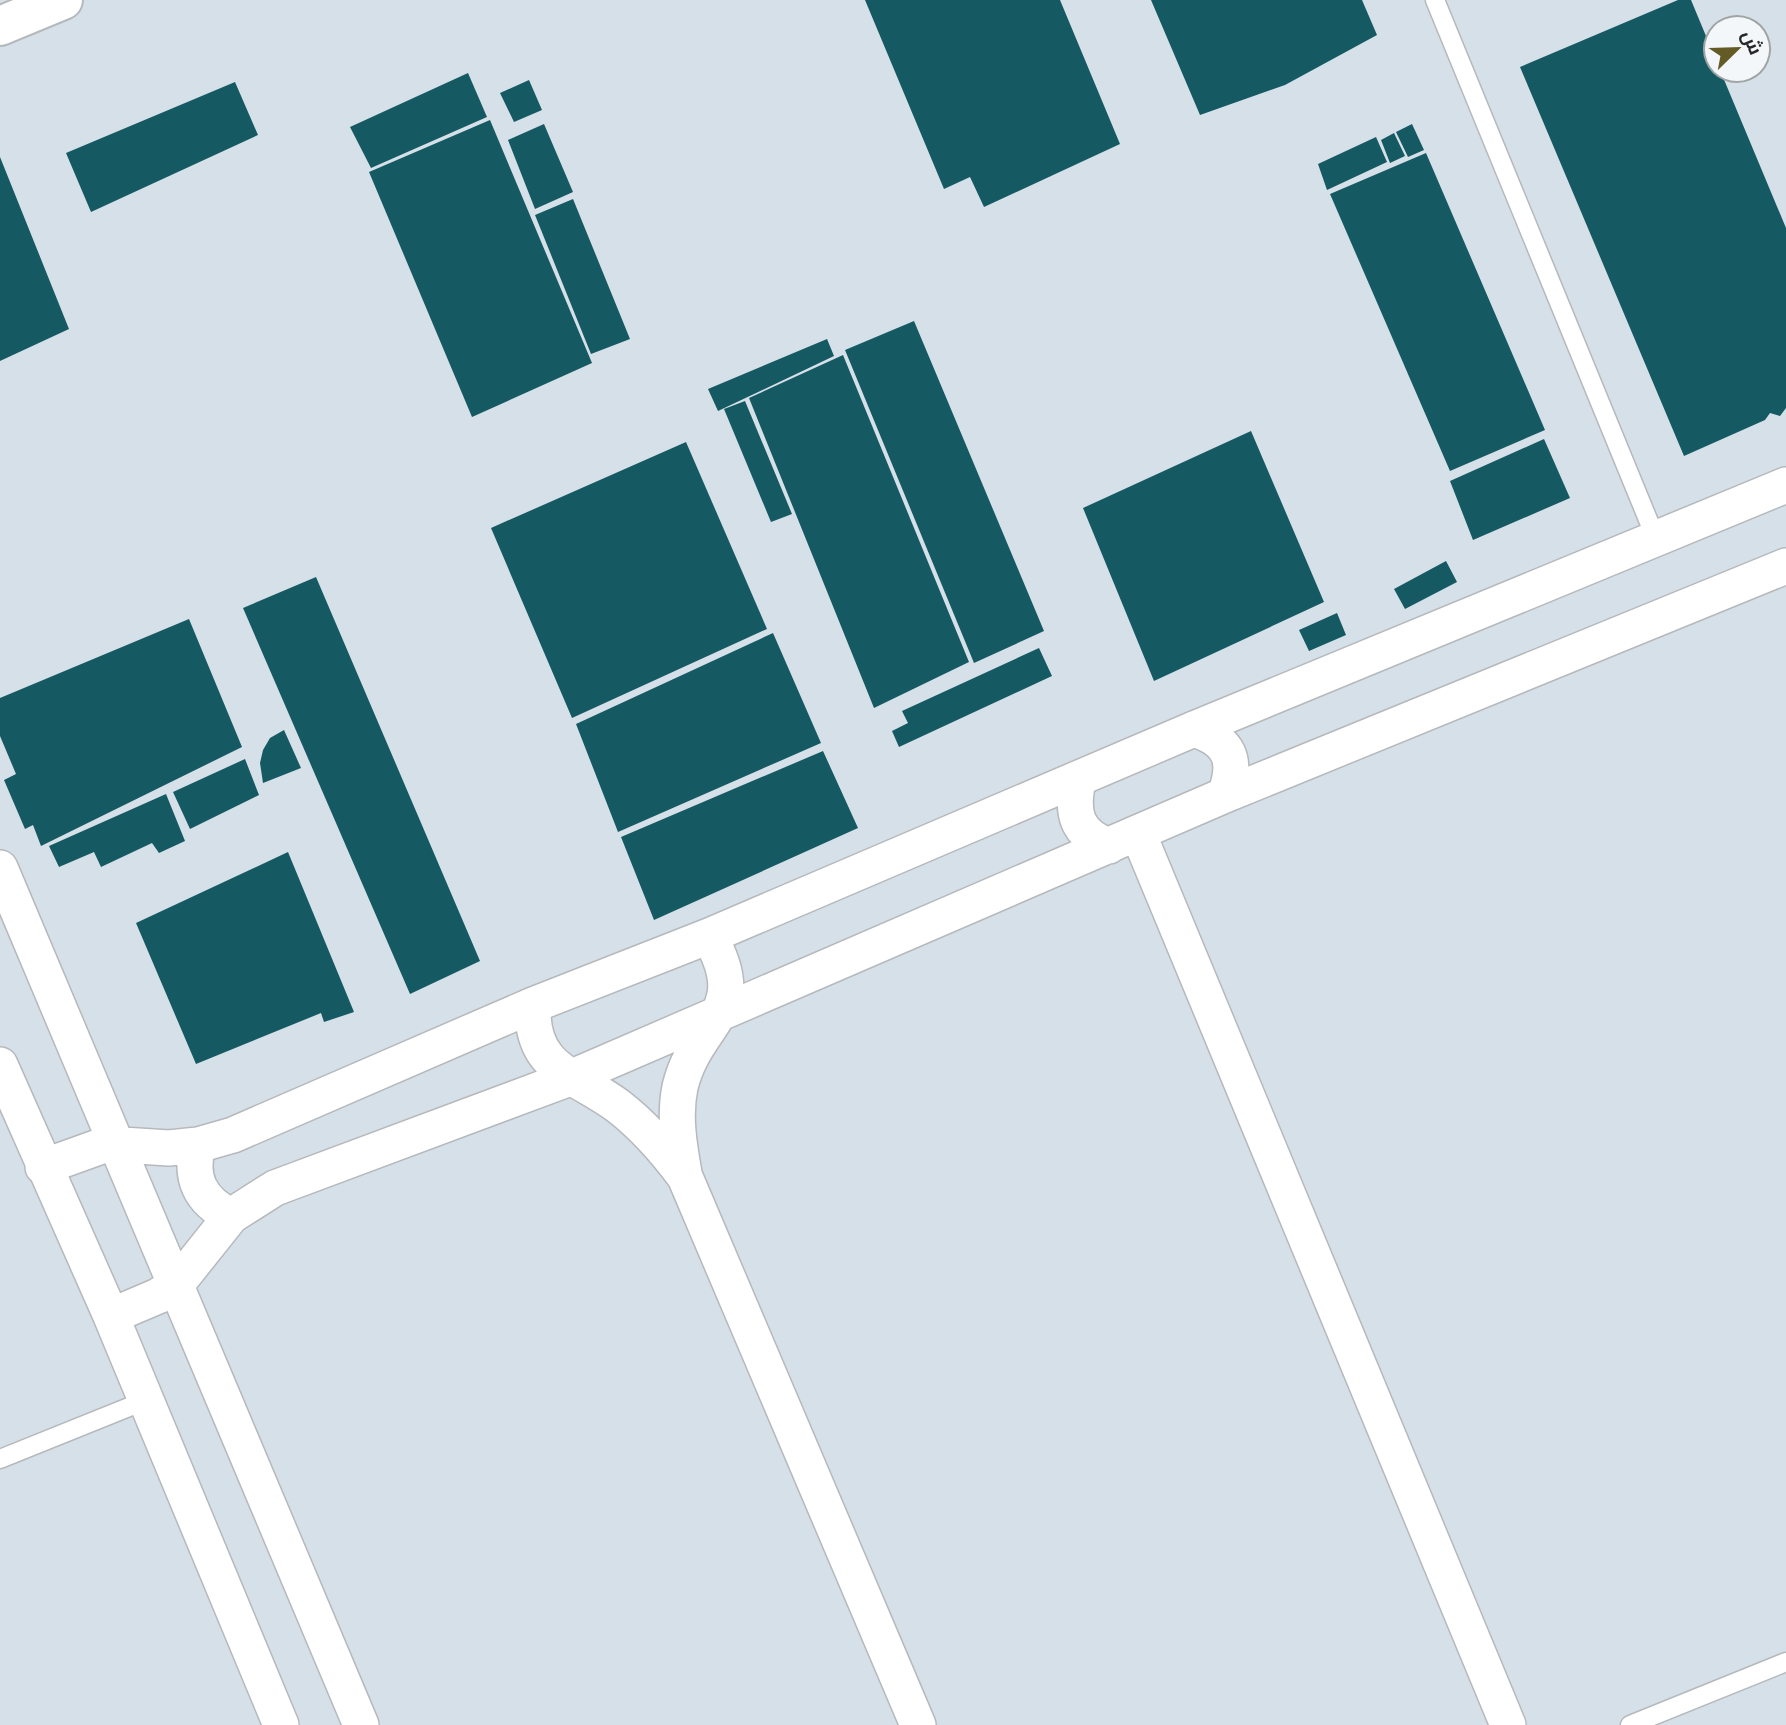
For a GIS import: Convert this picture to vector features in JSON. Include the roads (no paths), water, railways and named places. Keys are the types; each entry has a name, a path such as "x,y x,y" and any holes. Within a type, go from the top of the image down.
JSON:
{"street":[{"path":"0,26 63,0"},
{"path":"43,1167 94,1147 116,1144 141,1149 198,1145 233,1135 533,1005 709,936 1078,781 1194,729 1786,485"},
{"path":"111,1316 176,1285 231,1216 275,1188 570,1078 1226,796 1786,566"},
{"path":"1194,729 1215,736 1229,753 1233,774 1226,796"},
{"path":"1078,781 1073,802 1078,823 1092,839 1124,839"},
{"path":"1124,839 1508,1725"},
{"path":"0,868 361,1725"},
{"path":"685,1177 677,1118 680,1089 689,1061 703,1035 721,1013 727,986 722,959 709,936"},
{"path":"533,1005 532,1022 544,1055 570,1078 635,1119 670,1156 685,1177 918,1725"},
{"path":"0,1065 111,1316 144,1401 281,1725"},
{"path":"198,1145 193,1162 195,1180 203,1196 215,1208 231,1216"}],"lane":[{"path":"1435,0 1656,539"},
{"path":"0,1459 144,1401"},
{"path":"1630,1725 1786,1662"}]}
